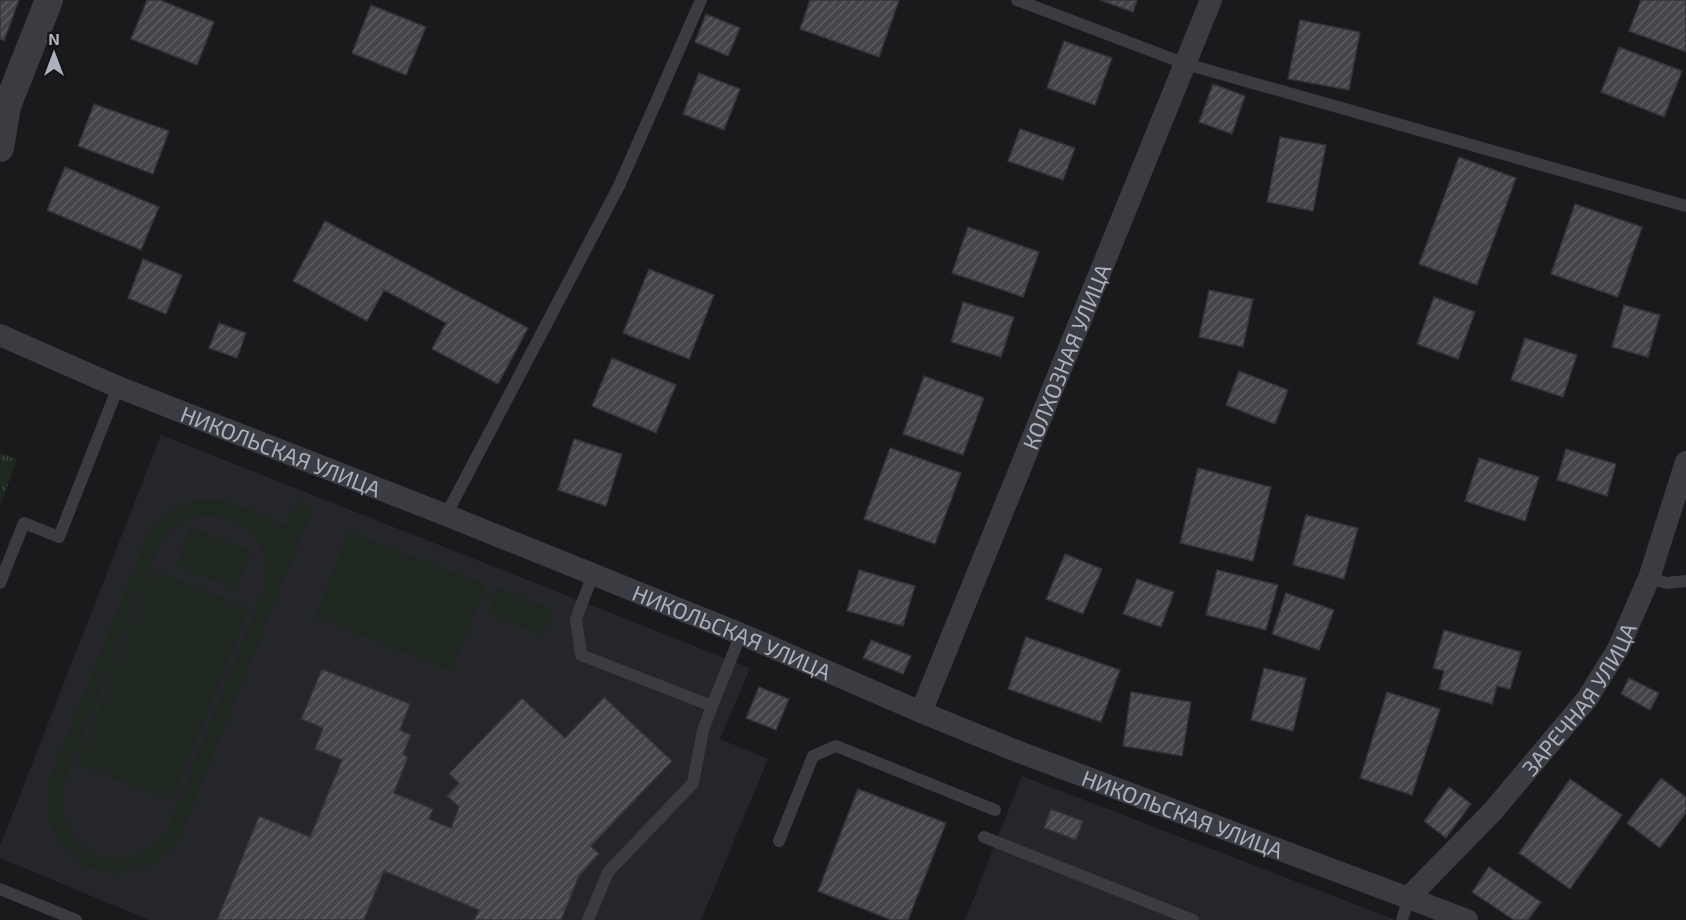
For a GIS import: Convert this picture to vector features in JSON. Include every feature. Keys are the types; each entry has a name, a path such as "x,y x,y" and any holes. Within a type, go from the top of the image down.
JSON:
{"street":[{"path":"0,148 7,106 49,0"},
{"name":"КОЛХОЗНАЯ УЛИЦА","path":"921,712 1211,0"},
{"name":"НИКОЛЬСКАЯ УЛИЦА","path":"0,335 118,387 446,515 741,634 1019,752 1467,920"},
{"name":"ЗАРЕЧНАЯ УЛИЦА","path":"1409,897 1493,811 1587,699 1618,649 1649,578 1686,462"}],"lane":[{"path":"446,515 620,186 701,0"},
{"path":"1017,0 1186,64 1686,206"},
{"path":"0,583 24,523 59,537 118,387"},
{"path":"593,574 576,619 581,655 712,706"},
{"path":"1649,578 1667,583 1686,581"},
{"path":"588,920 608,872 693,783 703,730 741,634"},
{"path":"779,841 813,756 836,746 995,810"},
{"path":"984,837 1175,917 1193,920"},
{"path":"0,889 76,920"},
{"path":"1402,920 1409,897"}],"shaded area":[{"path":"161,435 750,668 720,739 768,759 701,920 149,920 0,858 0,846"},
{"path":"1022,776 1396,920 965,920"}],"green space":[{"path":"0,453 17,459 0,507"},
{"path":"199,500 228,502 287,525 297,502 313,508 179,840 157,861 133,871 108,873 86,866 67,851 53,831 47,805 51,775 149,533 161,519 175,509","holes":["208,515 223,517 248,530 256,539 265,564 266,578 263,593 167,832 149,848 130,857 110,858 92,852 77,841 67,825 62,804 65,780 161,541 176,526 188,520"]},
{"path":"191,527 251,551 236,589 176,566"},
{"path":"348,532 486,585 452,671 315,617"},
{"path":"153,570 249,608 172,801 77,764"},
{"path":"497,588 553,609 543,635 488,613"}],"building":[{"path":"0,0 19,0 4,41 0,39"},
{"path":"147,0 160,0 214,22 197,65 131,39"},
{"path":"810,0 899,0 879,57 800,29"},
{"path":"1100,0 1137,0 1133,12"},
{"path":"1641,0 1686,0 1686,52 1629,31"},
{"path":"371,5 426,27 406,75 352,53"},
{"path":"706,14 740,28 728,56 695,42"},
{"path":"1300,20 1360,32 1349,90 1288,79"},
{"path":"1064,41 1112,58 1095,105 1047,88"},
{"path":"1619,47 1682,71 1664,117 1601,92"},
{"path":"699,73 740,89 724,130 683,114"},
{"path":"1213,84 1245,96 1232,134 1199,122"},
{"path":"94,104 169,131 153,174 78,146"},
{"path":"1020,129 1075,148 1063,180 1008,161"},
{"path":"1280,137 1326,145 1313,211 1267,202"},
{"path":"1459,157 1516,178 1477,285 1419,264"},
{"path":"65,167 159,207 141,250 47,210"},
{"path":"1575,204 1642,227 1618,297 1551,274"},
{"path":"325,221 528,328 498,384 432,349 446,323 384,290 367,321 293,281"},
{"path":"968,227 1039,252 1023,297 952,273"},
{"path":"143,259 182,275 166,314 128,298"},
{"path":"649,269 714,295 689,359 623,333"},
{"path":"1209,290 1253,299 1243,347 1199,337"},
{"path":"1434,297 1475,312 1458,359 1417,344"},
{"path":"963,302 1014,317 1001,357 951,342"},
{"path":"1624,305 1660,315 1648,357 1612,347"},
{"path":"219,323 246,333 237,358 209,348"},
{"path":"1525,338 1577,355 1563,397 1511,380"},
{"path":"612,358 676,385 656,433 592,406"},
{"path":"1239,371 1288,390 1275,424 1226,405"},
{"path":"924,376 984,398 963,455 903,434"},
{"path":"574,439 622,454 606,506 558,490"},
{"path":"890,448 961,473 935,544 864,519"},
{"path":"1566,449 1616,464 1607,496 1557,480"},
{"path":"1479,458 1539,477 1525,521 1465,501"},
{"path":"1198,468 1271,487 1253,561 1180,543"},
{"path":"1306,515 1358,528 1344,579 1293,565"},
{"path":"1065,554 1102,569 1083,614 1046,599"},
{"path":"859,570 915,586 903,626 847,611"},
{"path":"1217,570 1278,585 1266,630 1206,615"},
{"path":"1137,579 1174,592 1161,627 1123,614"},
{"path":"1286,593 1334,610 1319,650 1272,634"},
{"path":"1444,630 1521,652 1510,689 1497,686 1492,704 1439,689 1444,671 1433,668"},
{"path":"1026,637 1120,670 1101,722 1008,689"},
{"path":"871,640 911,656 903,674 863,658"},
{"path":"1264,668 1306,678 1293,731 1251,720"},
{"path":"322,669 410,704 400,730 411,735 403,754 408,757 394,793 433,809 429,819 451,828 459,807 447,796 459,783 449,774 522,698 565,738 604,697 672,761 591,846 599,854 579,876 561,920 474,920 479,910 384,871 364,920 217,920 259,816 310,837 342,760 315,749 323,728 301,719"},
{"path":"1629,678 1659,693 1650,710 1621,694"},
{"path":"759,687 789,699 776,730 746,718"},
{"path":"1131,692 1191,702 1182,756 1123,746"},
{"path":"1387,692 1440,709 1412,795 1360,778"},
{"path":"1661,778 1686,797 1686,813 1660,848 1627,823"},
{"path":"1570,779 1622,815 1570,889 1519,853"},
{"path":"1449,787 1471,804 1446,838 1424,821"},
{"path":"858,789 946,823 908,920 891,920 818,891"},
{"path":"1051,809 1083,821 1076,840 1044,828"},
{"path":"1489,867 1541,902 1528,920 1514,920 1472,892"}]}
